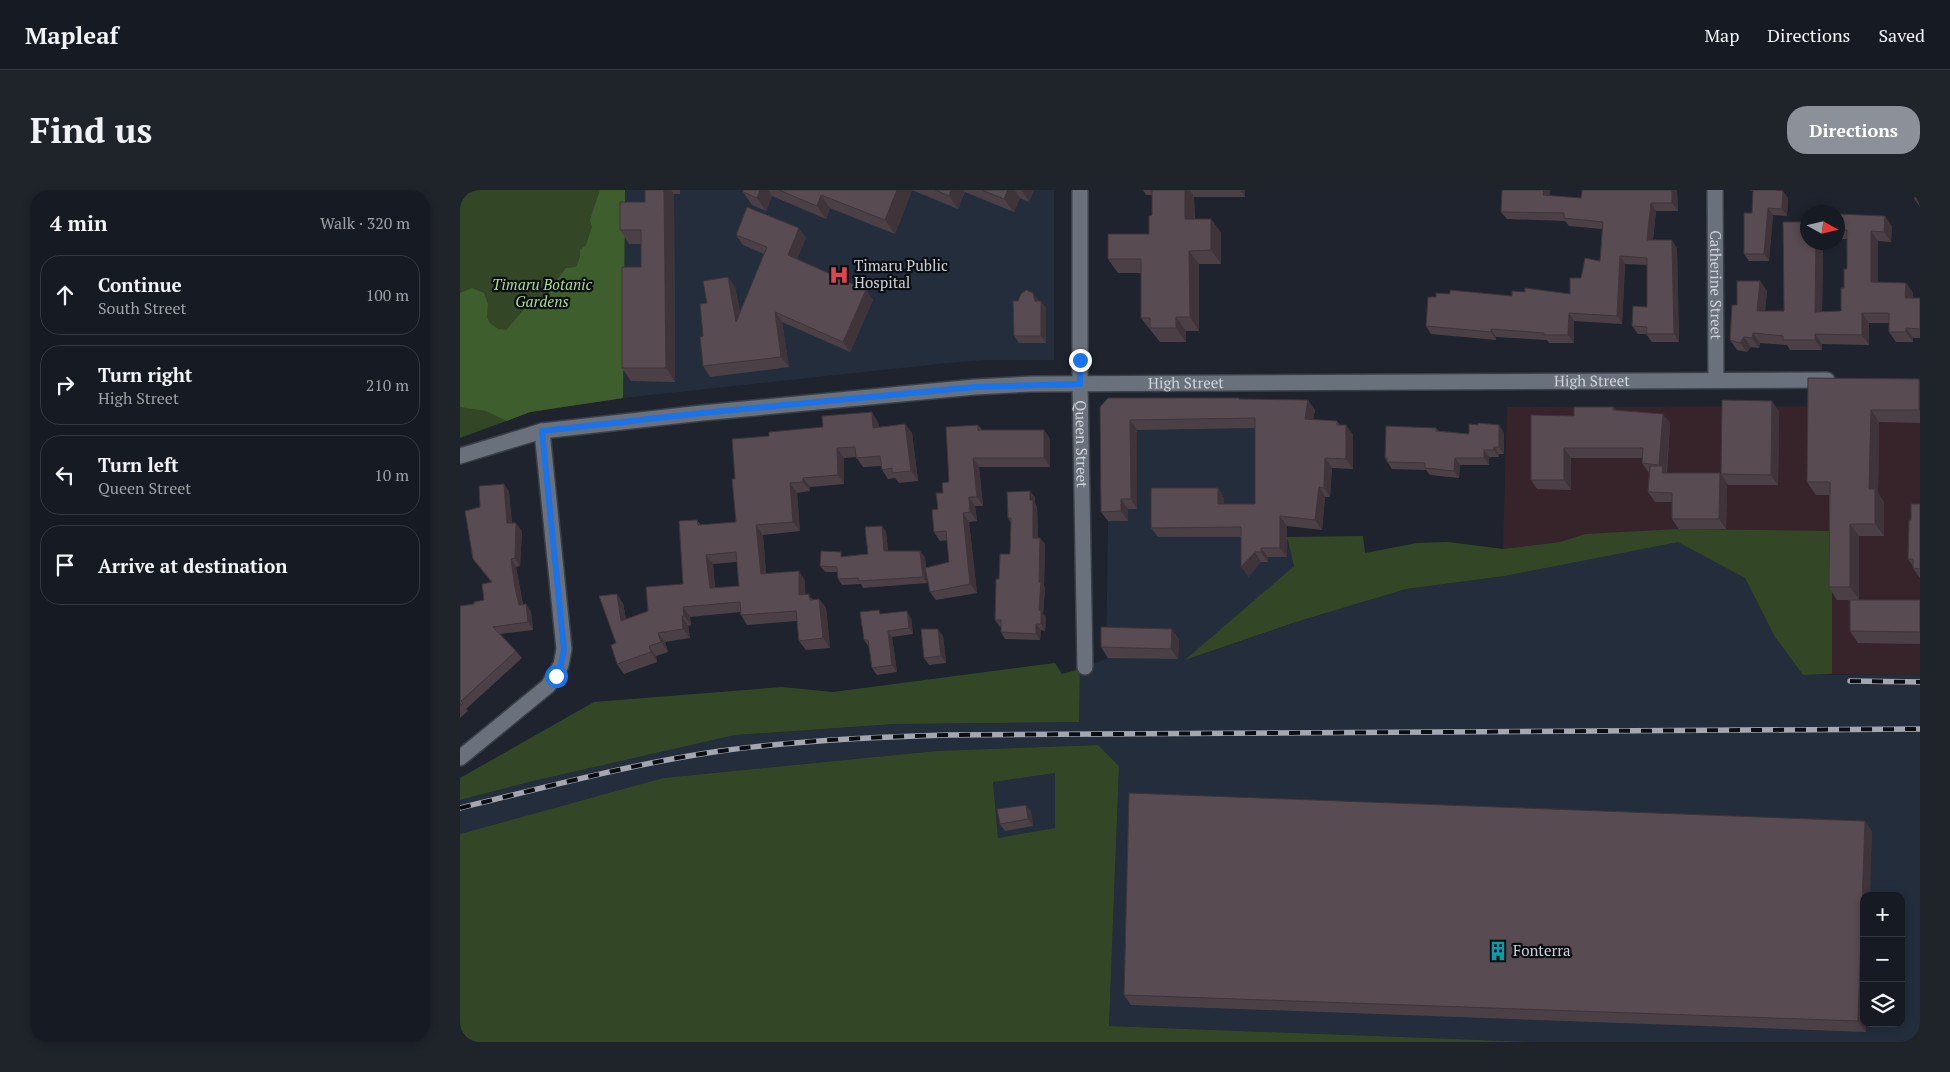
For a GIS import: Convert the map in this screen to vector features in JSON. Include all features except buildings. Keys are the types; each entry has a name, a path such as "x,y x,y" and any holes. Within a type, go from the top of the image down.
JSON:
{"street":[{"name":"Queen Street","path":"1080,190 1080,384 1085,667"},
{"name":"Catherine Street","path":"1715,190 1716,380"},
{"name":"High Street","path":"460,456 542,431 702,413 975,387 1080,384 1842,380"},
{"path":"460,758 548,686 561,665 564,649 542,431"}],"shaded area":[{"name":"Timaru Public Hospital","path":"625,190 1054,190 1054,360 985,360 948,363 623,398"},
{"path":"1920,406 1920,675 1832,674 1832,531 1585,534 1560,542 1503,549 1507,407"},
{"path":"1287,409 1287,537 1294,566 1186,660 1297,622 1406,589 1505,576 1678,541 1745,578 1775,637 1803,675 1920,675 1920,1042 1531,1042 1109,1026 1119,766 1098,745 936,751 663,778 460,834 460,800 529,782 735,735 895,724 1079,722 1080,669 1106,659 1107,417"},
{"path":"1055,773 1055,828 998,838 993,782"}],"green space":[{"name":"Timaru Botanic Gardens","path":"460,190 625,190 623,398 530,412 460,438"},
{"name":"Timaru Botanic Gardens","path":"600,190 625,190 623,398 530,412 507,421 486,411 460,407 460,293 472,288 484,293 488,304 487,317 489,322 498,329 506,330 531,303 538,305 546,302 551,287 566,268 576,267 580,257 580,250 586,245 592,227 590,220"},
{"path":"1679,529 1832,531 1832,674 1803,675 1775,637 1745,578 1678,542 1505,576 1406,589 1296,622 1185,660 1294,566 1287,537 1363,536 1365,553 1417,543 1448,542 1503,549 1560,542 1585,534"},
{"path":"1055,663 1062,674 1080,669 1079,722 895,724 735,735 529,782 460,800 460,778 594,702 782,687 833,692"},
{"path":"1098,745 1119,766 1109,1026 1531,1042 460,1042 460,834 663,778 936,751","holes":["1055,773 1055,828 998,838 993,782"]}],"railway":[{"path":"1850,681 1920,682"},
{"path":"460,808 676,758 767,745 858,738 949,735 1920,729"}],"place":[{"name":"Timaru Public Hospital","path":"839,275"},
{"name":"Fonterra","path":"1498,951"}],"route":[{"path":"556,676 561,665 564,649 542,431 702,413 975,387 1080,384 1080,360"}]}
